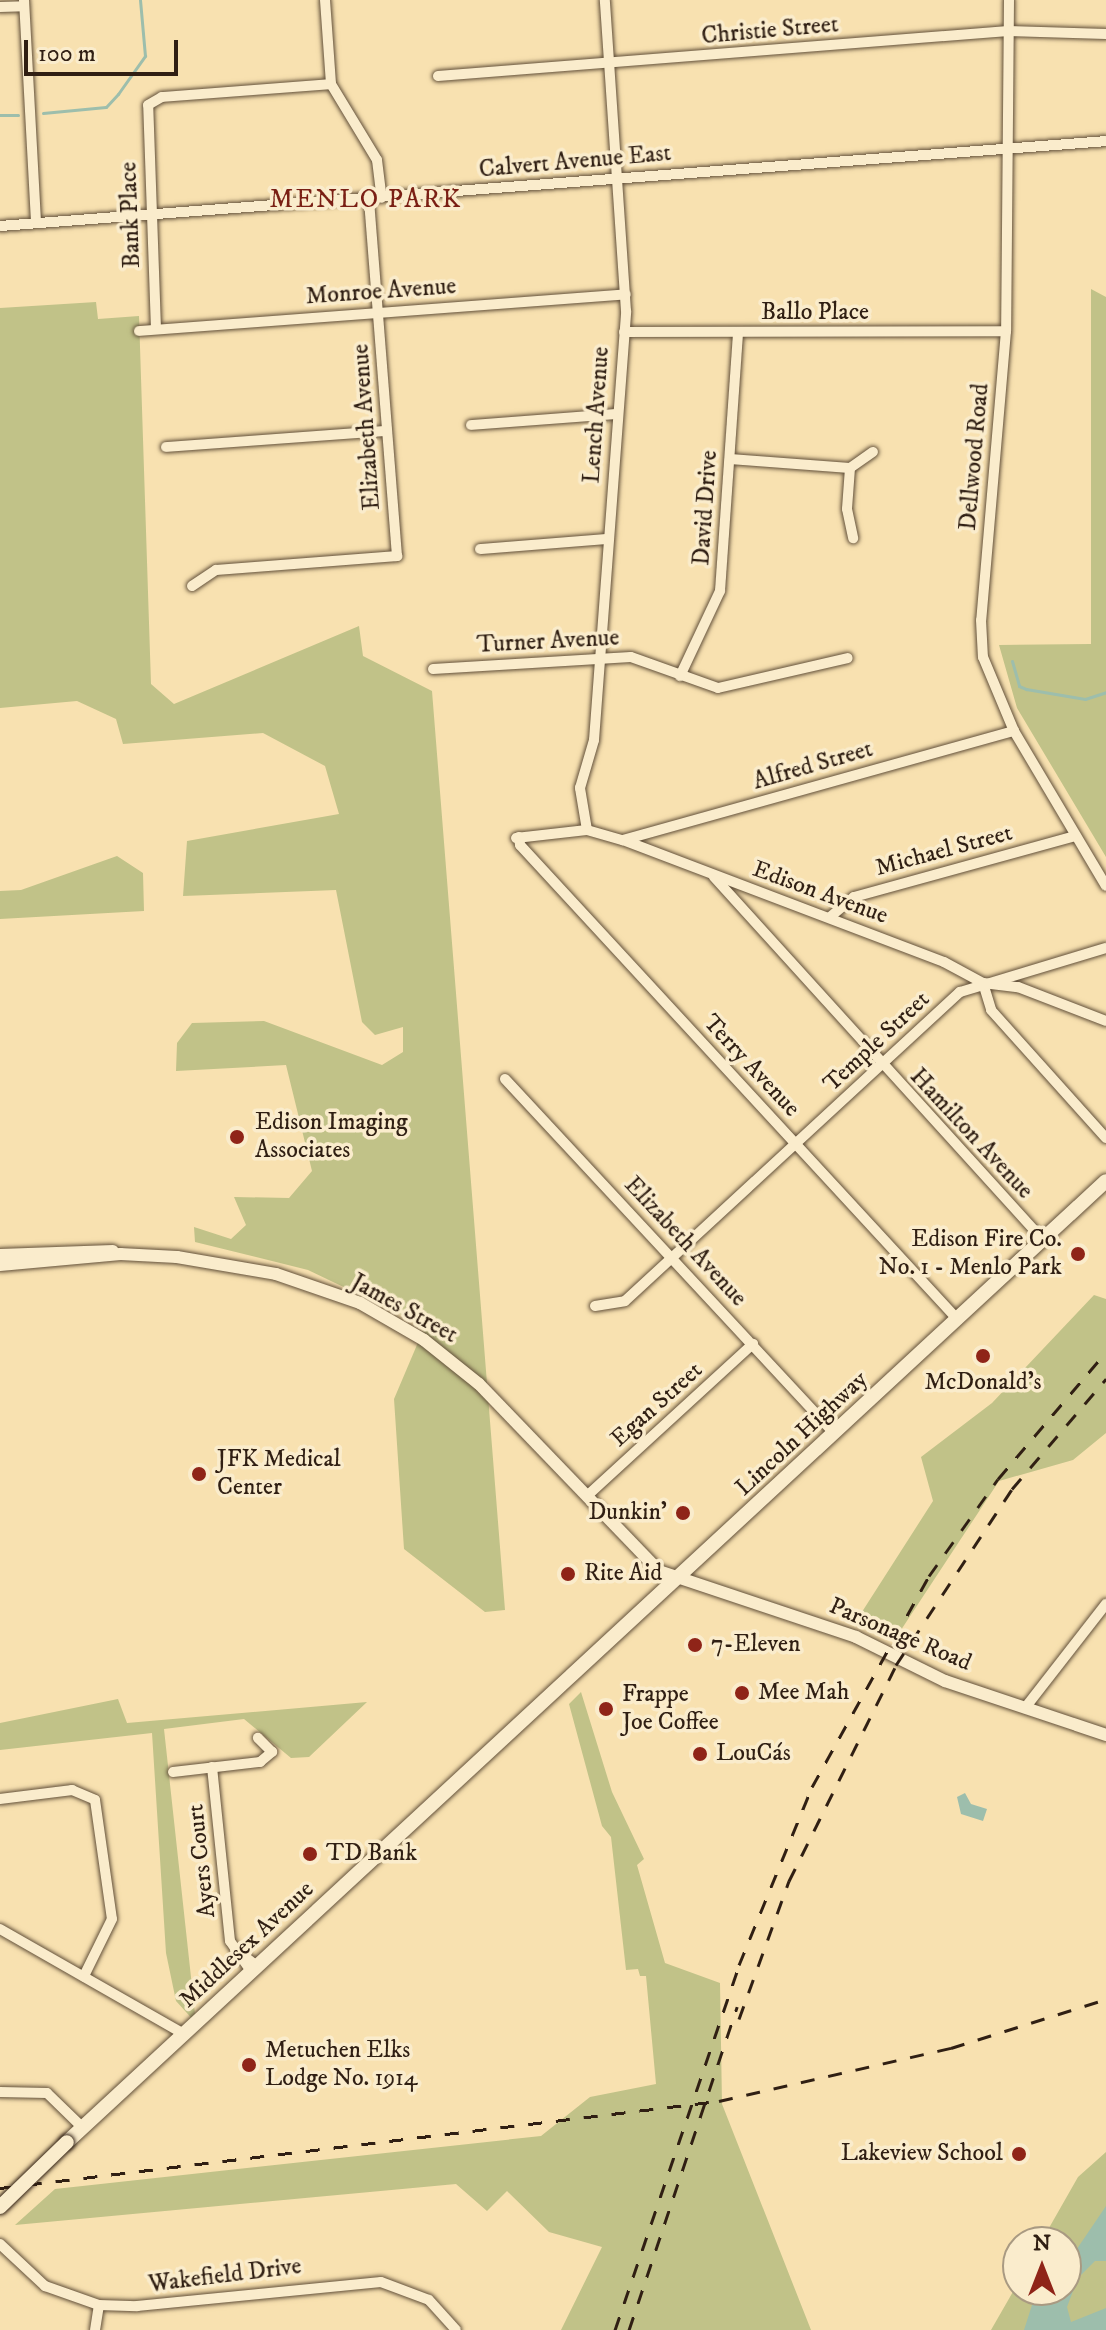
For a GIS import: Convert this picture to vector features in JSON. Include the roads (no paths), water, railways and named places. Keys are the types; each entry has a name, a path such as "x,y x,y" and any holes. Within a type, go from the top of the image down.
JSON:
{"main road":[{"name":"Lincoln Highway","path":"526,1718 1106,1181"},
{"name":"Middlesex Avenue","path":"0,2207 82,2127 526,1718"}],"street":[{"path":"325,0 331,84 377,160 382,198"},
{"name":"Lench Avenue","path":"587,830 580,788 594,740 626,294 607,64 605,0"},
{"name":"Dellwood Road","path":"1009,0 1006,331 981,629 987,672 1014,731 1106,886"},
{"path":"0,7 24,3 36,223"},
{"name":"Christie Street","path":"438,76 1008,31 1106,34"},
{"name":"Bank Place","path":"156,329 147,110 151,100 331,84"},
{"name":"Calvert Avenue East","path":"0,226 1106,141"},
{"name":"Elizabeth Avenue","path":"192,586 216,570 397,556 369,199"},
{"name":"Monroe Avenue","path":"139,331 626,294"},
{"name":"Ballo Place","path":"624,332 1006,331"},
{"name":"David Drive","path":"680,676 720,591 738,333"},
{"path":"471,425 618,414"},
{"path":"166,447 386,431"},
{"path":"730,459 850,468 873,452"},
{"path":"850,468 847,509 853,538"},
{"path":"480,549 608,539"},
{"name":"Turner Avenue","path":"433,669 599,657 646,659 709,686 735,688 848,658"},
{"name":"Alfred Street","path":"623,840 1014,731"},
{"name":"Edison Avenue","path":"516,838 587,830 623,840 944,962 983,983 1018,987 1106,1021"},
{"name":"Michael Street","path":"830,917 854,897 1076,836"},
{"name":"Terry Avenue","path":"516,838 958,1320"},
{"name":"Hamilton Avenue","path":"712,875 880,1067 1043,1240"},
{"name":"Temple Street","path":"595,1306 625,1301 960,992 1106,948"},
{"path":"983,983 991,1010 1106,1138"},
{"name":"Elizabeth Avenue","path":"505,1079 834,1433"},
{"name":"James Street","path":"0,1255 91,1249 177,1257 276,1274 360,1303 456,1364 588,1495 659,1571 677,1579"},
{"name":"James Street","path":"0,1265 120,1254"},
{"name":"Egan Street","path":"588,1495 753,1344"},
{"name":"Parsonage Road","path":"677,1579 856,1637 945,1681 1106,1735"},
{"path":"1025,1708 1106,1604"},
{"name":"Ayers Court","path":"173,1772 260,1762 272,1752 258,1738"},
{"name":"Ayers Court","path":"212,1767 235,1949 254,1968"},
{"path":"0,1799 72,1790 95,1800 112,1919 84,1976"},
{"path":"0,1929 184,2034"},
{"path":"0,2092 47,2093 82,2127"},
{"name":"Wakefield Drive","path":"0,2244 45,2286 99,2305 137,2306 381,2282 429,2300 456,2330"},
{"path":"95,2330 99,2305"}],"waterway":[{"path":"43,113 106,107 118,94 145,56 140,0"},
{"path":"0,115 18,115"},
{"path":"1012,661 1019,686 1026,689 1085,699 1106,692"}],"railway":[{"path":"615,2330 739,1965 812,1787 929,1576 998,1479 1106,1352"},
{"path":"739,2019 789,1881 896,1665 1012,1489 1106,1379"},
{"path":"0,2188 719,2101 951,2048 1106,1999"},
{"path":"629,2330 737,2007"}],"place":[{"name":"Edison Imaging Associates","path":"237,1137"},
{"name":"Edison Fire Co. No. 1 - Menlo Park","path":"1078,1254"},
{"name":"McDonald's","path":"983,1356"},
{"name":"JFK Medical Center","path":"199,1474"},
{"name":"Dunkin'","path":"683,1513"},
{"name":"Rite Aid","path":"568,1574"},
{"name":"7-Eleven","path":"695,1645"},
{"name":"Mee Mah","path":"742,1693"},
{"name":"Frappe Joe Coffee","path":"606,1709"},
{"name":"LouCás","path":"700,1754"},
{"name":"TD Bank","path":"310,1854"},
{"name":"Metuchen Elks Lodge No. 1914","path":"249,2065"},
{"name":"Lakeview School","path":"1019,2154"}],"district":[{"name":"MENLO PARK","path":"366,200"}]}
